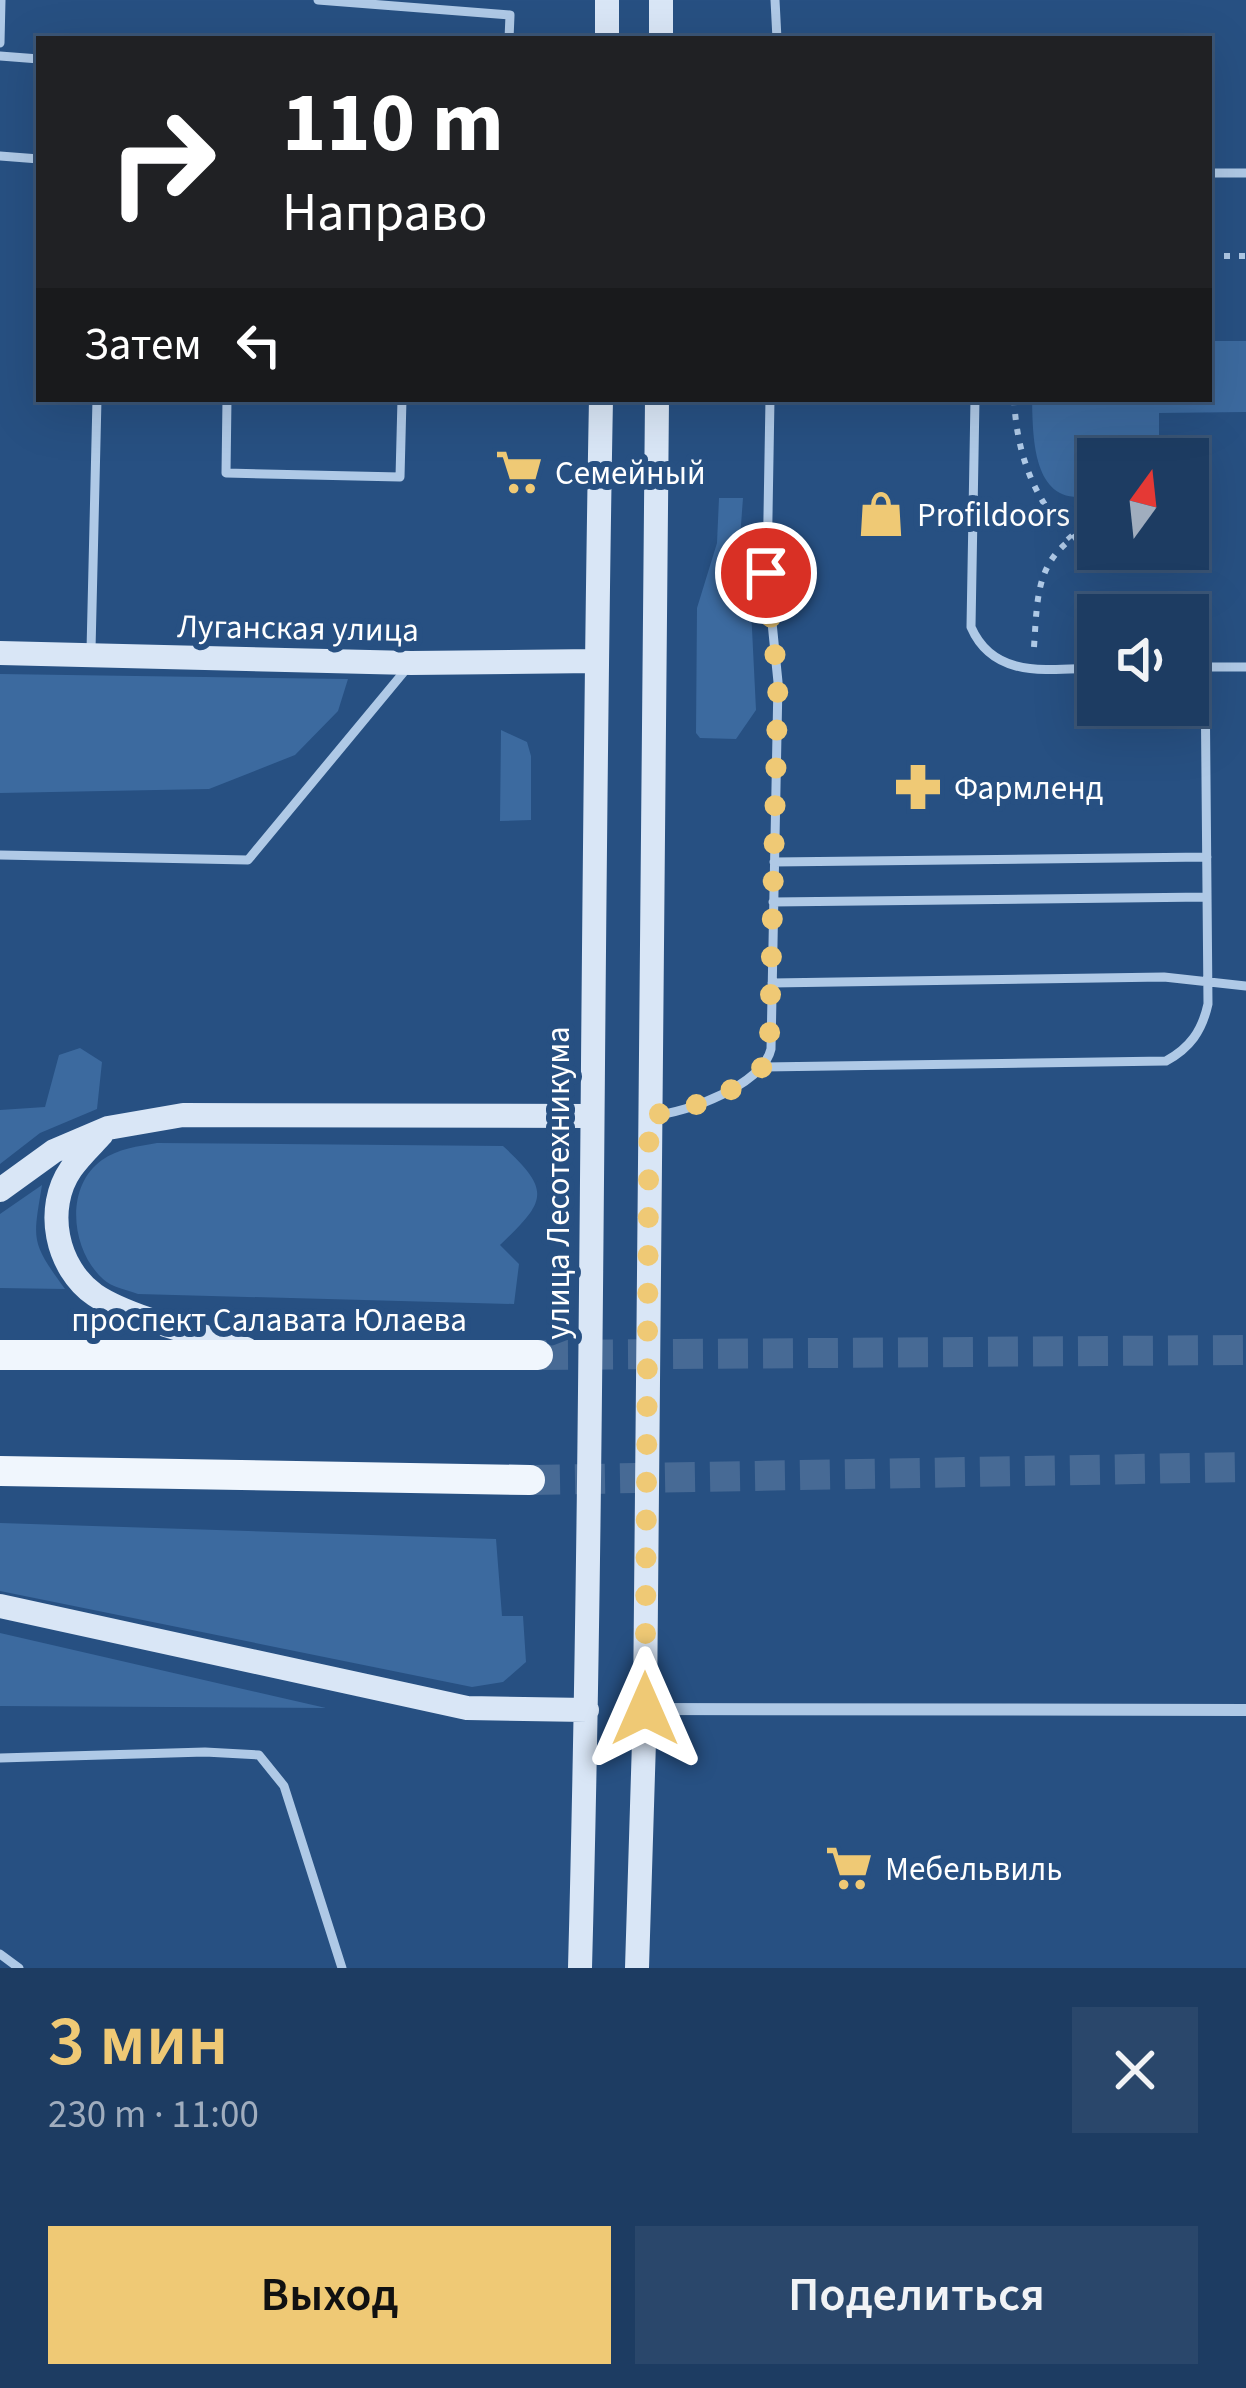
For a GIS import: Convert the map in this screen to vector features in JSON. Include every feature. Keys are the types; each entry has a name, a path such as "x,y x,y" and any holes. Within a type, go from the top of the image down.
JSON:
{"main road":[{"path":"607,0 607,36"},
{"path":"661,0 661,36"},
{"name":"улица Лесотехникума","path":"580,1968 601,402"},
{"path":"637,1968 645,1709 657,402"},
{"name":"Луганская улица","path":"0,653 411,663 596,661"},
{"path":"0,1190 54,1151 108,1127 183,1115 590,1115"},
{"path":"108,1127 68,1172 56,1208 57,1244 73,1270 94,1294 161,1323 261,1354"},
{"name":"проспект Салавата Юлаева","path":"0,1355 538,1355"},
{"path":"0,1471 530,1480"},
{"path":"0,1606 467,1708 587,1710"}],"street":[{"path":"645,1709 1246,1710"}],"lane":[{"path":"0,43 1,0"},
{"path":"318,0 510,15 509,36"},
{"path":"775,0 777,36"},
{"path":"0,56 36,59"},
{"path":"0,156 36,159"},
{"path":"1212,172 1246,173"},
{"path":"91,656 97,402"},
{"path":"227,402 226,473 400,477 402,402"},
{"path":"764,1066 771,1048 778,682 766,573 770,402"},
{"path":"975,402 971,627 988,656 1006,666 1077,668"},
{"path":"0,855 248,860 411,663"},
{"path":"1209,667 1246,667"},
{"path":"649,1115 672,1114 707,1100 764,1066 1166,1061 1190,1044 1208,1004 1205,726"},
{"path":"774,862 1207,857"},
{"path":"773,902 1207,897"},
{"path":"772,982 1153,977 1246,986"},
{"path":"0,1758 205,1752 259,1755 284,1786 342,1968"},
{"path":"0,1954 19,1968"}],"path":[{"path":"1212,256 1246,256"},
{"path":"1014,402 1029,480 1071,539"},
{"path":"1032,669 1038,581 1052,558 1077,536"}],"shaded area":[{"path":"1212,341 1246,341 1246,412 1159,413 1159,438 1077,438 1077,497 1052,487 1038,461 1032,402 1212,402"},
{"path":"719,498 743,498 740,538 748,548 756,710 736,739 700,738 696,733 697,608 717,543"},
{"path":"0,674 348,679 338,711 295,755 209,789 0,793"},
{"path":"501,730 527,742 531,820 500,821"},
{"path":"80,1048 102,1062 97,1109 40,1133 0,1164 0,1110 45,1107 59,1055"},
{"path":"157,1143 503,1146 530,1174 537,1196 527,1217 500,1245 519,1264 514,1304 138,1294 115,1286 92,1267 84,1252 77,1202 90,1172 102,1160 128,1148"},
{"path":"42,1185 37,1240 65,1289 0,1288 0,1214"},
{"path":"0,1523 496,1539 502,1616 523,1616 526,1662 503,1682 472,1687 0,1591"},
{"path":"0,1633 326,1708 0,1706"}],"tunnel":[{"path":"538,1355 1246,1350"},
{"path":"530,1480 1246,1467"}],"place":[{"name":"Семейный","path":"519,472"},
{"name":"Profildoors","path":"881,514"},
{"name":"Фармленд","path":"918,787"},
{"name":"Мебельвиль","path":"849,1868"}],"route":[{"path":"645,1709 649,1115 672,1114 707,1100 759,1072 769,1058 778,682 766,573"}]}
